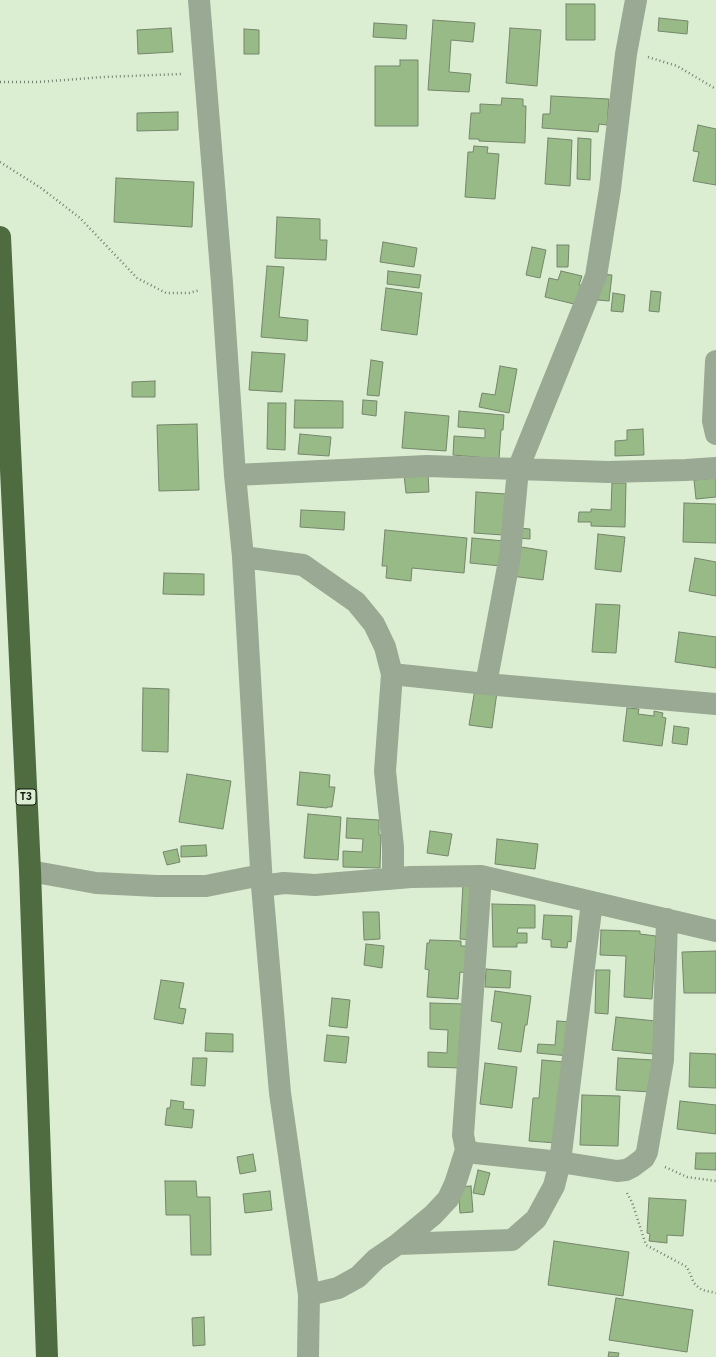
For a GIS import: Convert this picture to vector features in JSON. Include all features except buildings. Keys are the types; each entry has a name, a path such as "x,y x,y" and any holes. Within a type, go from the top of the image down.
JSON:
{"highway":[{"name":"T3","path":"0,237 30,871 47,1357"}],"street":[{"path":"199,0 222,283 234,475 243,557 261,881 280,1093 309,1295 308,1357"},
{"path":"486,684 510,556 518,469 596,276 610,189 626,54 636,0"},
{"path":"716,361 714,421 716,434"},
{"path":"234,475 427,466 608,472 716,468"},
{"path":"243,557 303,565 356,602 374,624 385,647 392,674 384,771 393,847 392,878"},
{"path":"392,674 486,684 716,704"},
{"path":"30,871 96,883 157,886 206,886 261,881 315,885 392,878 481,876 716,931"},
{"path":"309,1295 338,1288 358,1277 376,1259 398,1244 433,1215 448,1199 455,1184 466,1150 463,1135 481,876"},
{"path":"398,1244 512,1240 536,1219 554,1186 560,1162 592,902"},
{"path":"466,1150 475,1153 560,1162 617,1171 626,1170 644,1158 647,1152 663,1060 667,919"}],"path":[{"path":"626,54 650,57 677,66 716,89"},
{"path":"0,82 38,82 104,77 205,73"},
{"path":"0,162 41,188 80,218 137,278 166,293 189,293 222,283"},
{"path":"644,1158 687,1177 716,1181"},
{"path":"617,1171 632,1202 646,1245 687,1267 694,1283 702,1290 716,1293"}]}
